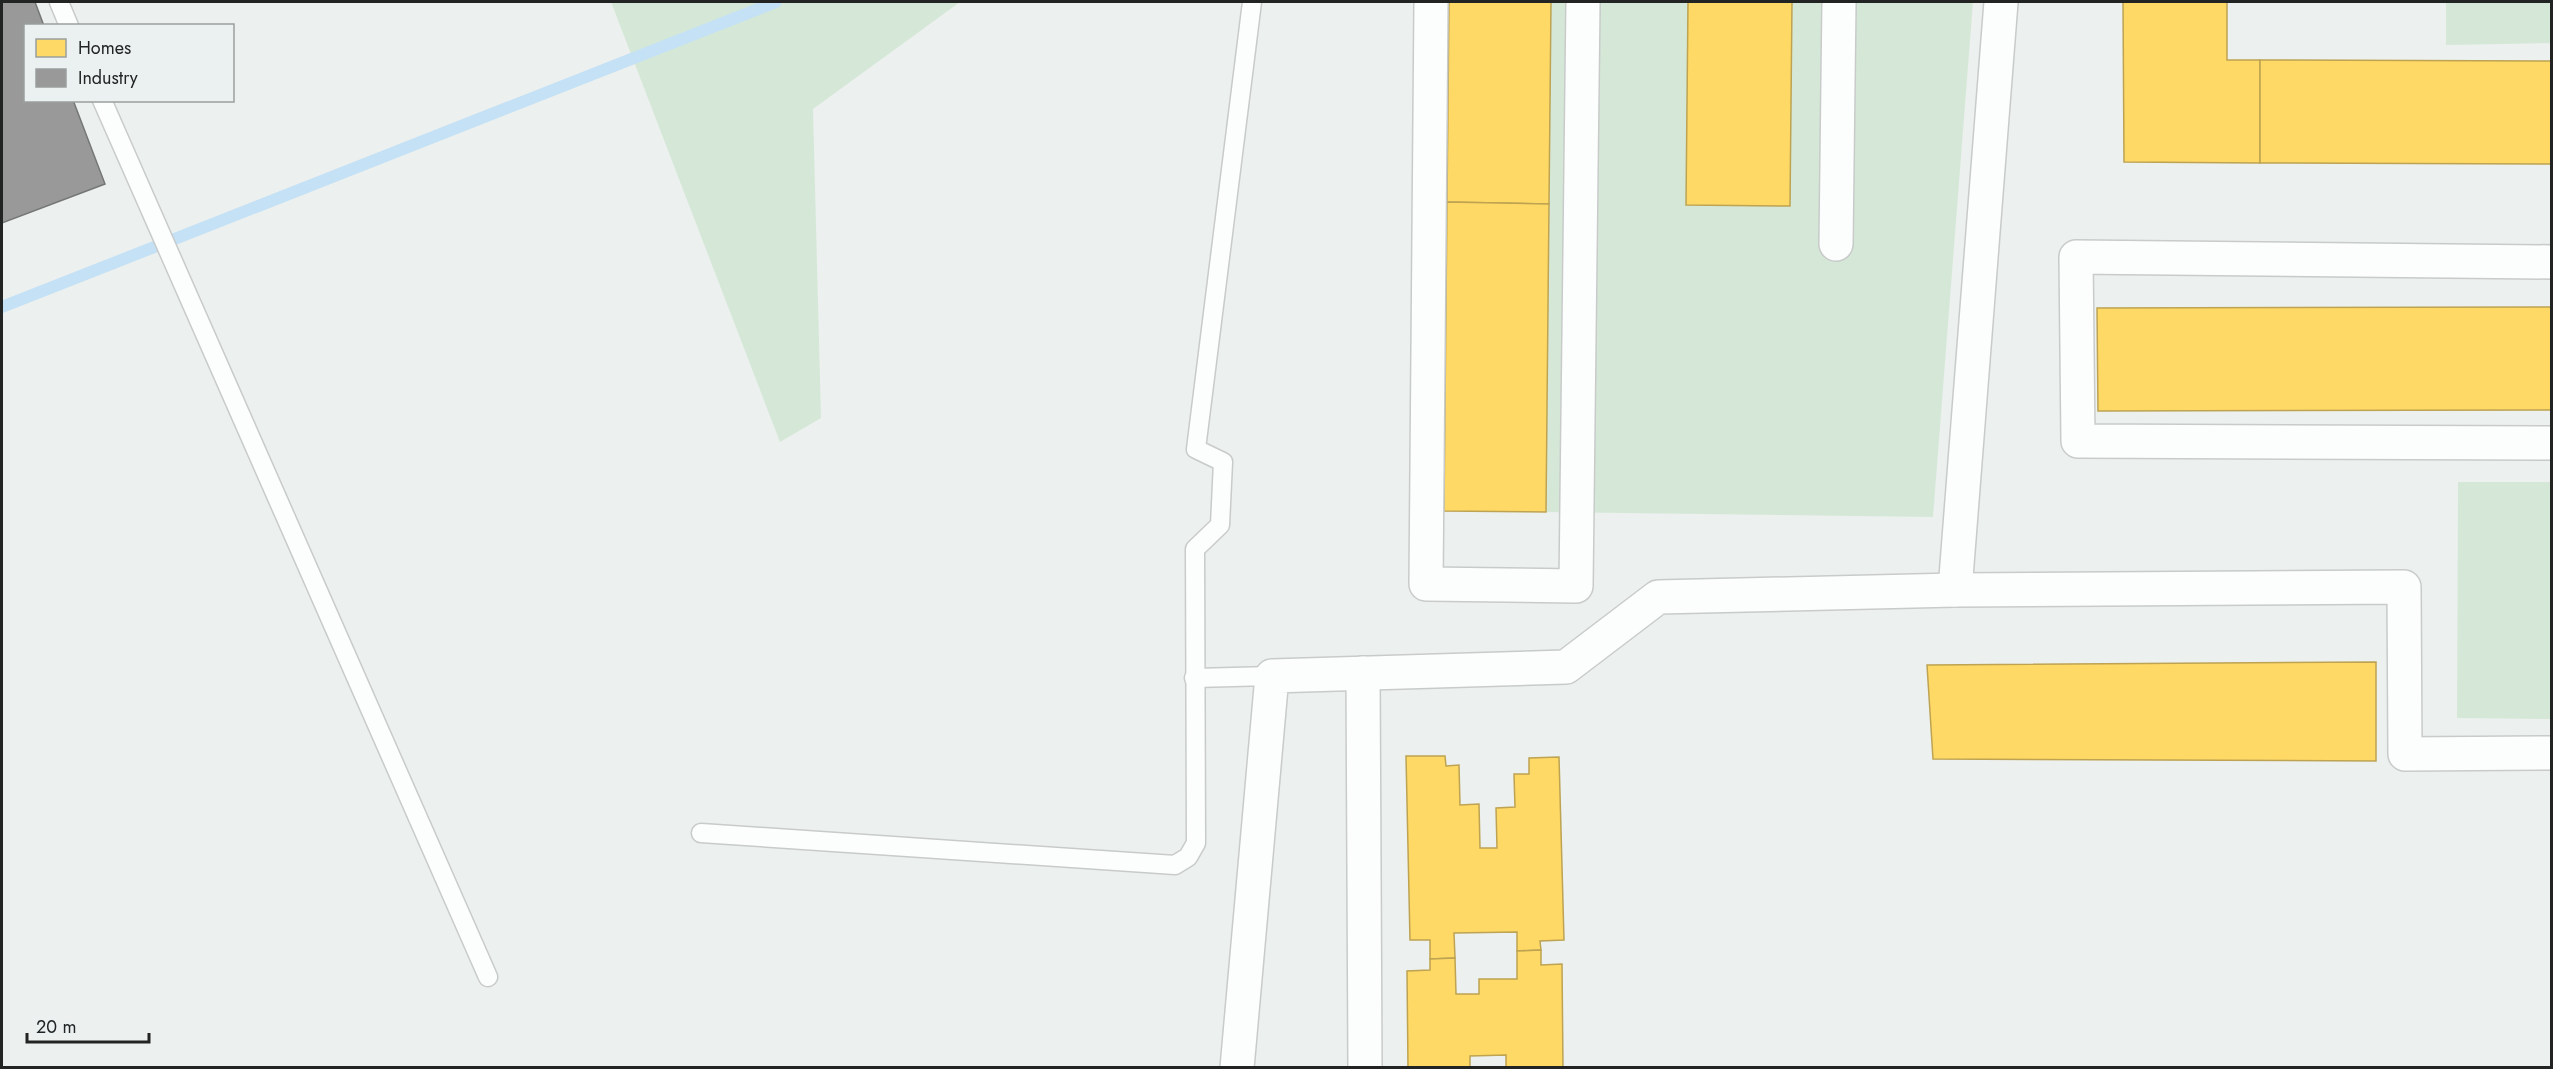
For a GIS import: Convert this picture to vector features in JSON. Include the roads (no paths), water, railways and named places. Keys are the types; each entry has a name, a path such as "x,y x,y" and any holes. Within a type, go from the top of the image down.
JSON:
{"street":[{"path":"1431,2 1426,584 1576,586 1583,2"},
{"path":"1836,244 1839,2"},
{"path":"1954,590 2001,2"},
{"path":"2552,262 2076,257 2078,441 2552,443"},
{"path":"1237,1068 1272,676 1566,667 1658,597 1954,590 2404,587 2405,754 2552,753"},
{"path":"1363,673 1365,1068"}],"lane":[{"path":"59,2 68,24"},
{"path":"701,833 1175,865 1188,857 1196,843 1195,549 1220,525 1223,462 1196,449 1251,2"},
{"path":"103,102 488,977"},
{"path":"1194,678 1272,676"}],"waterway":[{"path":"2,307 776,2"}]}
